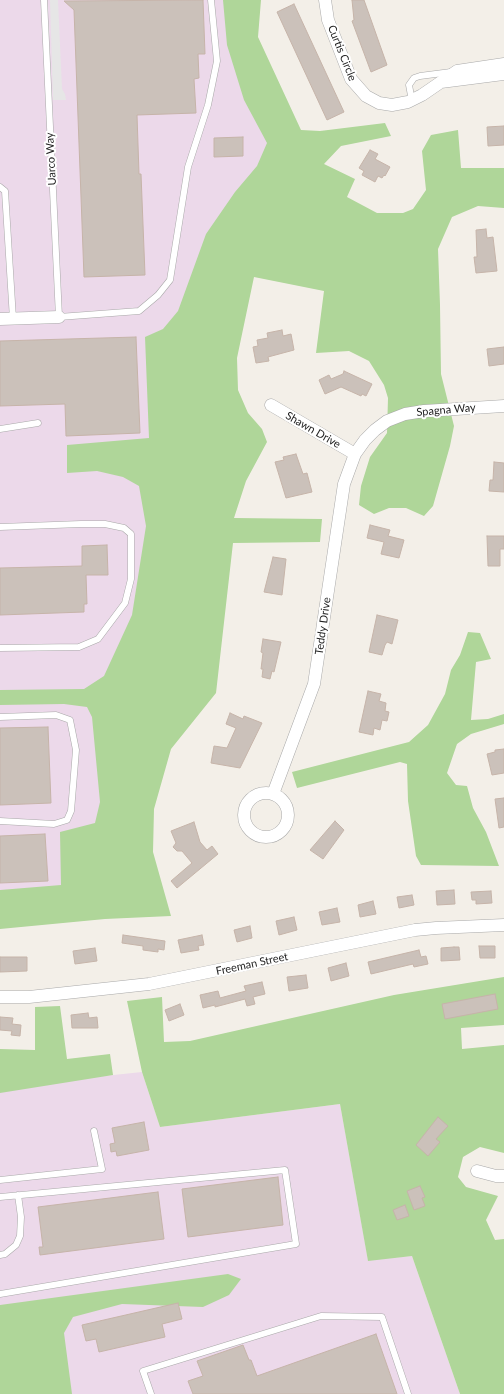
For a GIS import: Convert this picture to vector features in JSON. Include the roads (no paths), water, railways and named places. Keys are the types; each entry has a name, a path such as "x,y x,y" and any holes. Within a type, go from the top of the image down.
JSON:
{"street":[{"name":"Curtis Circle","path":"315,0 328,20"},
{"name":"Curtis Circle","path":"325,0 328,20 350,79 360,92 372,100 386,104 400,104 412,101 457,71 504,64"},
{"name":"Curtis Circle","path":"440,82 504,74"},
{"path":"0,319 59,317"},
{"name":"Shawn Drive","path":"271,405 355,454"},
{"name":"Spagna Way","path":"355,454 365,440 375,430 387,422 405,414 424,410 504,406"},
{"name":"Teddy Drive","path":"273,794 314,684 343,490 348,469 355,454"},
{"name":"Freeman Street","path":"0,997 29,997 149,984 415,930 504,925"},
{"path":"477,1171 496,1176 504,1176"}],"lane":[{"name":"Uarco Way","path":"44,0 59,317"},
{"path":"59,317 138,310 158,295 170,280 188,167 208,105 217,61 211,0"},
{"path":"412,101 409,86 414,78 457,71"},
{"path":"0,187 5,191 13,318"},
{"path":"0,429 38,423"},
{"path":"0,527 105,524 124,528 131,534 131,579 125,603 98,640 79,647 0,648"},
{"path":"0,717 56,715 70,720 76,750 71,811 67,820 54,824 0,821"},
{"path":"0,1180 102,1168 94,1131"},
{"path":"0,1197 284,1170 296,1244 0,1294"},
{"path":"0,1255 5,1254 16,1245 20,1236 21,1217 18,1196"},
{"path":"151,1394 143,1371 321,1316 382,1317 408,1394"}]}
